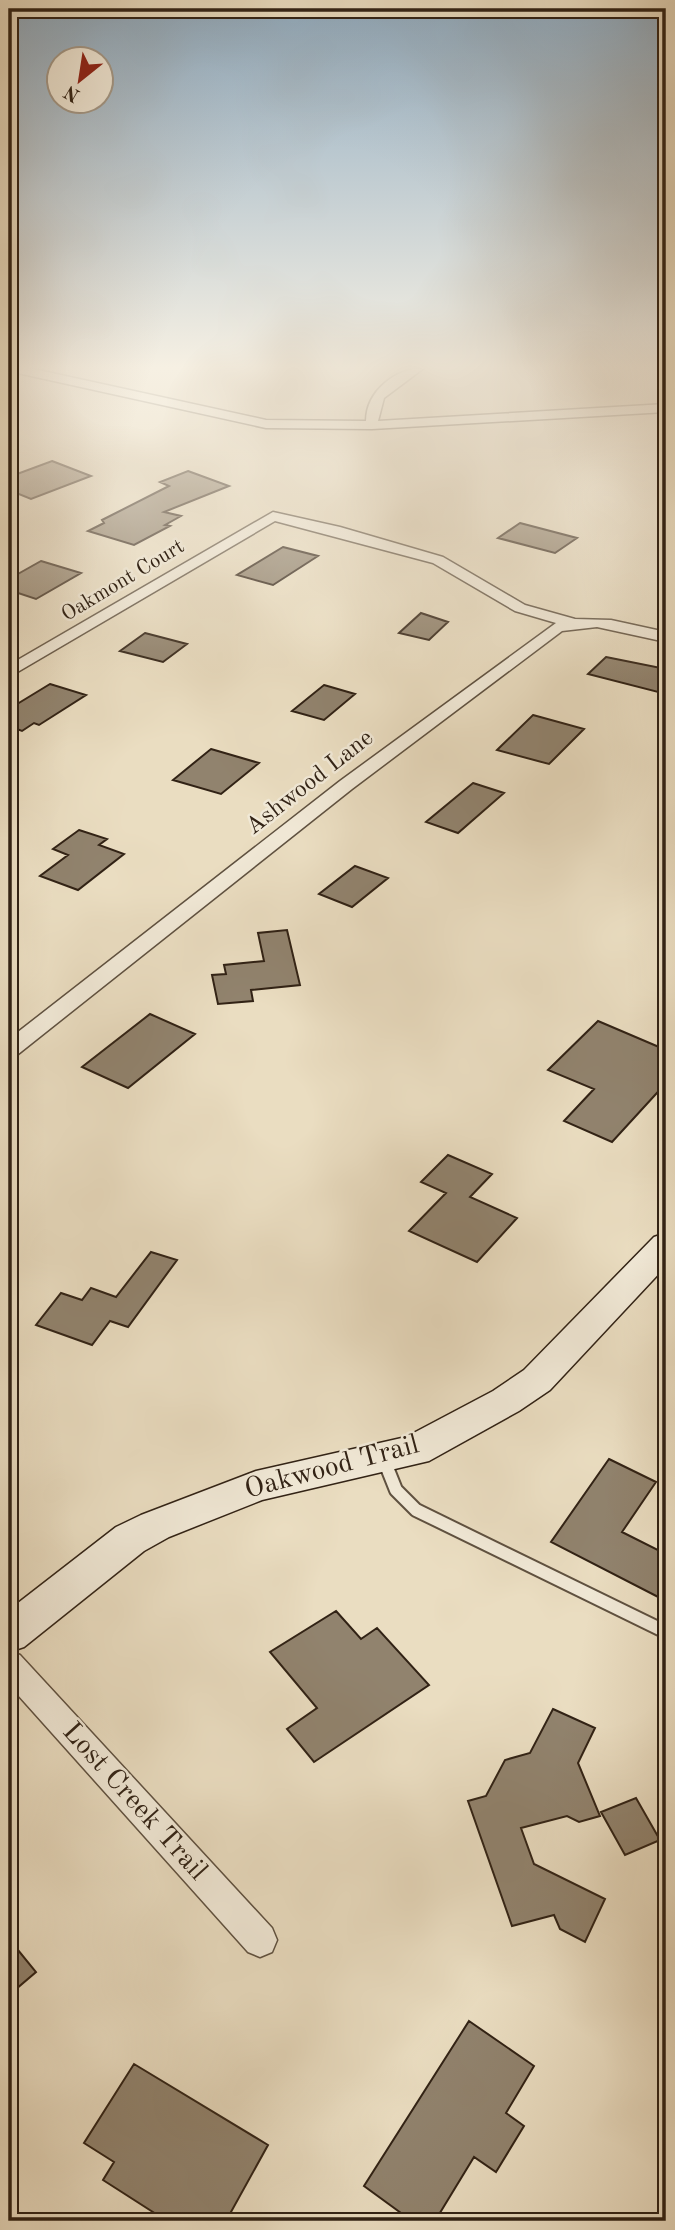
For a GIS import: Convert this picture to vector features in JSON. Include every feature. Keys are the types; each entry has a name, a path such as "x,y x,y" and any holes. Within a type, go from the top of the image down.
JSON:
{"street":[{"name":"Oakmont Court","path":"9,672 273,516 335,530 438,561 520,608 570,622"},
{"path":"570,622 595,622 666,637"},
{"name":"Ashwood Lane","path":"9,1050 346,785 556,628 570,622"},
{"name":"Oakwood Trail","path":"9,1634 130,1539 155,1526 256,1486 415,1450 506,1401 537,1380 666,1245"},
{"name":"Lost Creek Trail","path":"9,1664 260,1940"}],"lane":[{"path":"383,1457 396,1490 416,1510 666,1632"}],"building":[{"path":"22,472 81,472 91,476 31,499 9,490 9,477"},
{"path":"191,472 229,486 164,512 181,516 165,525 170,526 134,545 88,531 104,523 102,520 169,486 160,482"},
{"path":"520,523 577,538 555,553 498,538"},
{"path":"283,547 318,556 273,585 237,575"},
{"path":"41,561 81,573 36,599 9,590 9,579"},
{"path":"421,613 448,622 429,640 399,633"},
{"path":"145,633 187,644 163,662 120,651"},
{"path":"606,657 666,669 666,683 658,692 588,674"},
{"path":"50,684 86,695 39,725 34,723 22,731 9,726 9,709"},
{"path":"324,685 355,694 324,720 292,711"},
{"path":"533,715 584,729 549,764 497,750"},
{"path":"211,749 259,763 221,794 173,780"},
{"path":"473,783 504,793 458,833 426,822"},
{"path":"79,830 107,839 99,845 124,854 78,890 40,876 68,855 53,849"},
{"path":"355,866 388,878 352,907 319,894"},
{"path":"287,930 300,985 251,990 253,1001 218,1004 212,975 226,974 224,965 264,961 258,933"},
{"path":"150,1014 195,1034 128,1088 82,1067"},
{"path":"598,1021 666,1050 666,1083 612,1142 564,1121 594,1089 548,1070"},
{"path":"448,1155 492,1174 470,1197 517,1218 477,1262 409,1231 446,1193 421,1182"},
{"path":"151,1252 177,1260 128,1327 110,1321 92,1345 36,1325 61,1293 82,1300 91,1288 116,1297"},
{"path":"609,1459 656,1482 622,1532 666,1554 666,1601 551,1542"},
{"path":"336,1611 361,1639 377,1628 429,1685 314,1762 287,1729 317,1708 270,1652"},
{"path":"553,1709 595,1728 578,1763 600,1816 579,1822 567,1816 521,1828 534,1864 605,1899 585,1942 560,1929 554,1915 512,1926 468,1801 486,1796 505,1760 530,1753"},
{"path":"636,1798 660,1840 625,1855 601,1812"},
{"path":"9,1939 36,1972 9,1995"},
{"path":"469,2021 534,2066 506,2113 524,2126 496,2172 474,2157 435,2221 412,2221 364,2186"},
{"path":"134,2064 268,2145 226,2221 167,2221 103,2180 114,2162 84,2143"}]}
